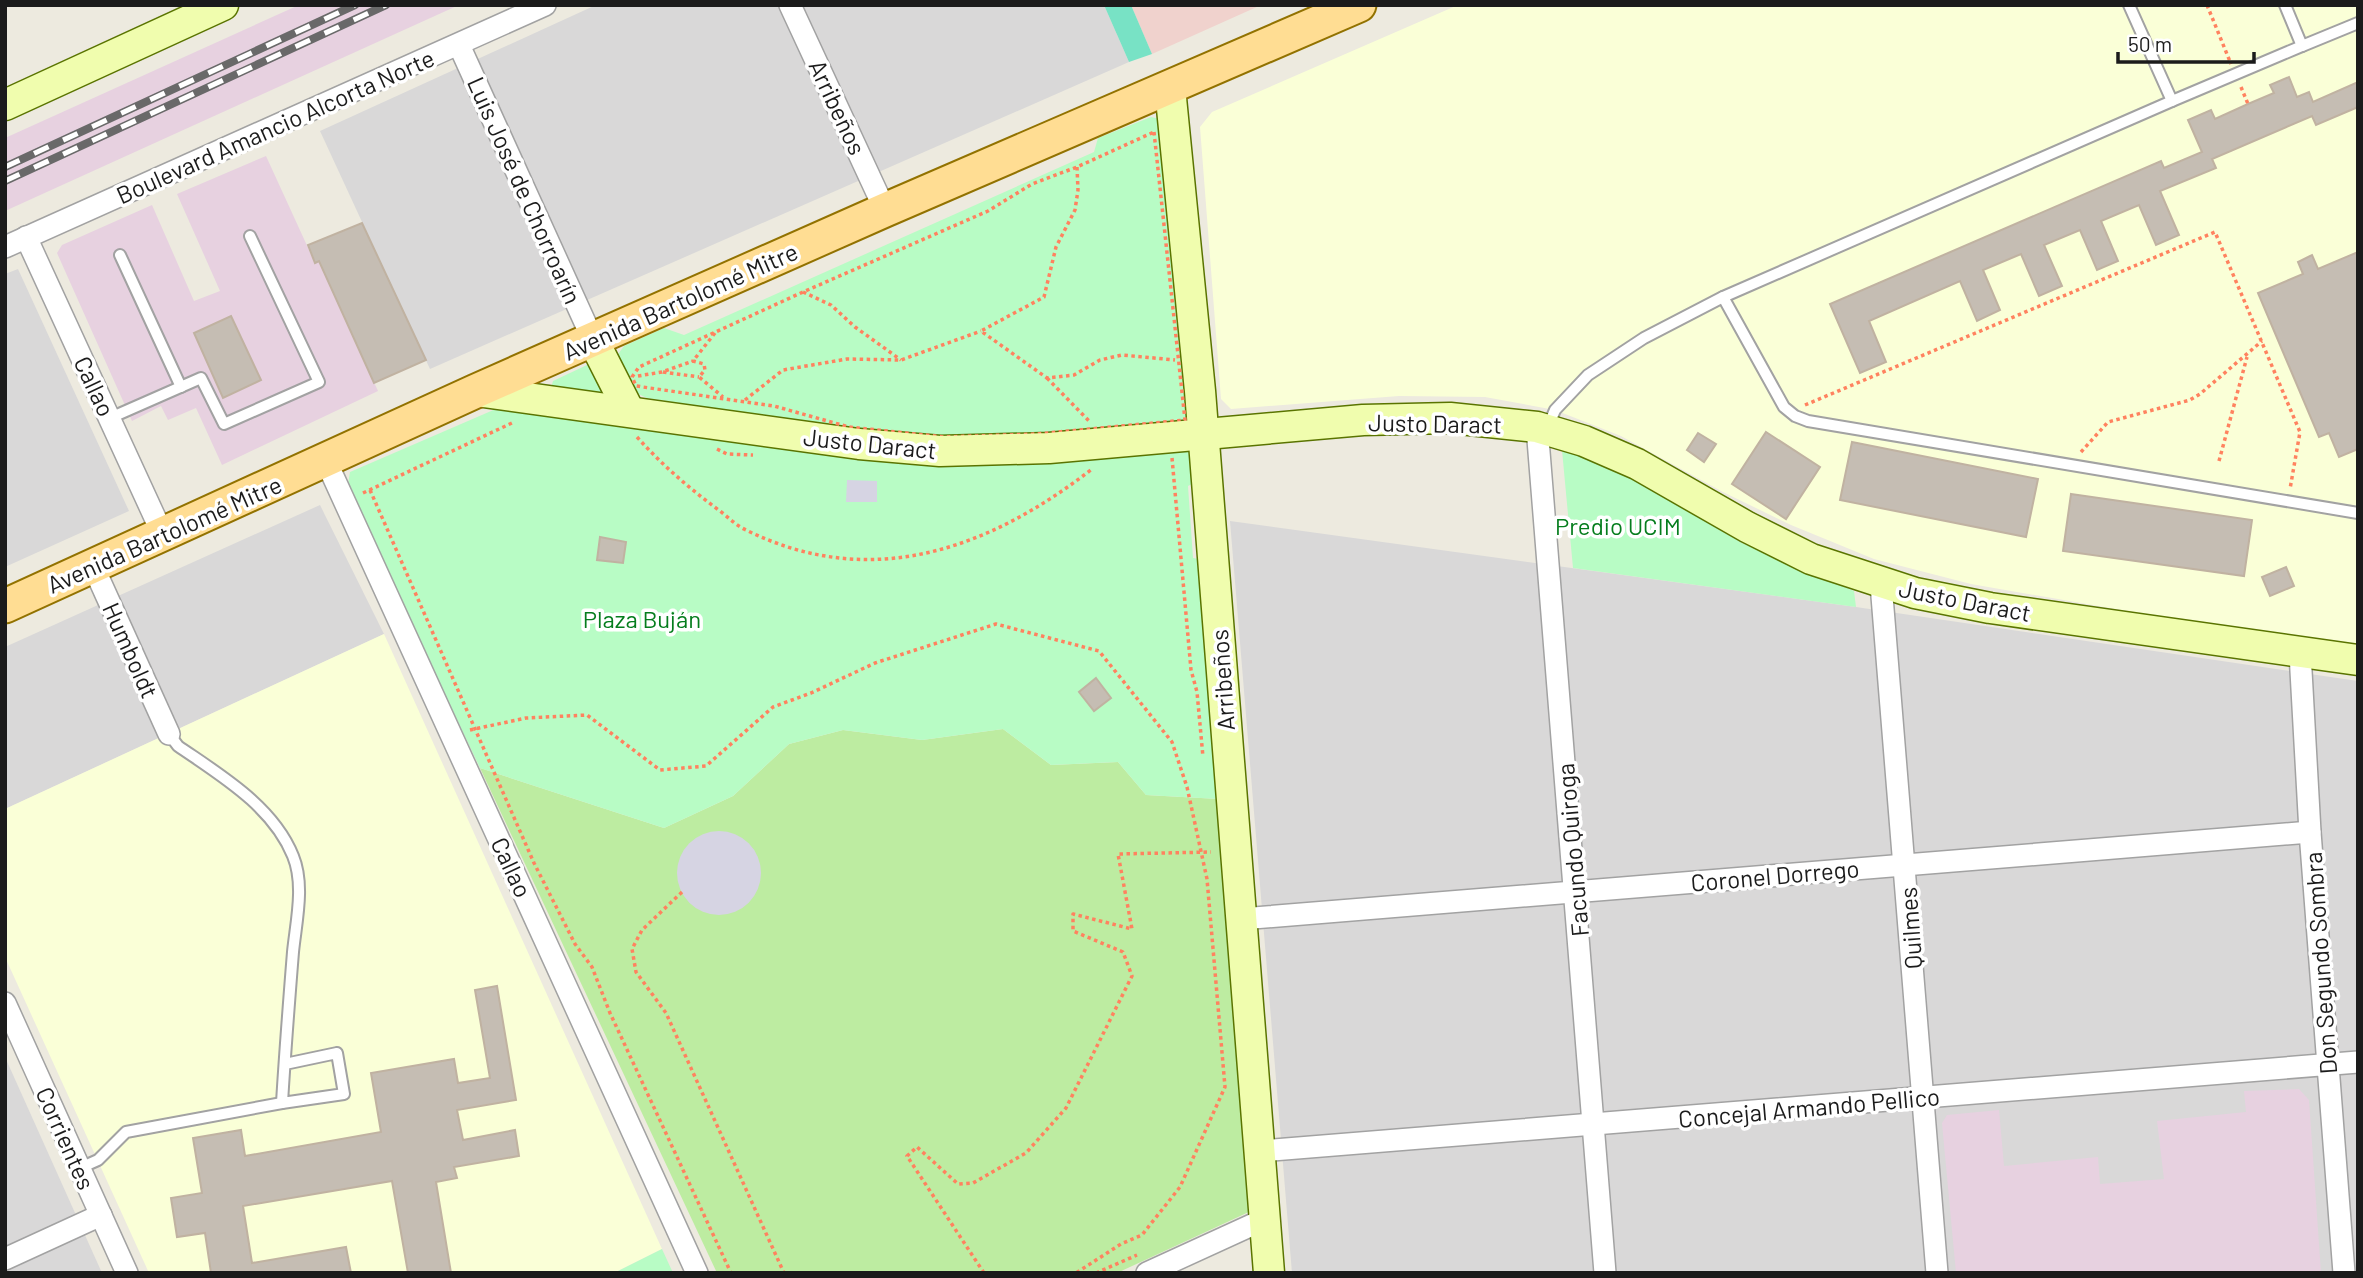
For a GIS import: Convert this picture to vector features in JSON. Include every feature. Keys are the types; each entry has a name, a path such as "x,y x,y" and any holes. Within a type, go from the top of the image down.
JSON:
{"main road":[{"name":"Avenida Bartolomé Mitre","path":"5,606 477,391 1102,115 1359,5"}],"street":[{"path":"5,105 223,5"},
{"name":"Boulevard Amancio Alcorta Norte","path":"5,247 545,5"},
{"name":"Arribeños","path":"790,5 885,210"},
{"name":"Luis José de Chorroarín","path":"459,44 632,423"},
{"name":"Arribeños","path":"1170,88 1204,433 1269,1273"},
{"name":"Callao","path":"26,237 163,535"},
{"name":"Justo Daract","path":"477,391 632,423 902,450 999,450 1167,429 1204,433 1363,420 1450,418 1542,429 1584,442 1637,464 1747,527 1811,559 1881,584 1990,608 2358,660"},
{"name":"Facundo Quiroga","path":"1542,429 1605,1273"},
{"name":"Callao","path":"326,461 697,1273"},
{"name":"Humboldt","path":"93,566 169,734"},
{"name":"Quilmes","path":"1881,584 1937,1273"},
{"name":"Don Segundo Sombra","path":"2300,653 2310,832 2344,1273"},
{"name":"Coronel Dorrego","path":"1241,919 2310,832"},
{"name":"Corrientes","path":"6,1007 127,1273"},
{"name":"Concejal Armando Pellico","path":"1260,1151 2358,1062"},
{"path":"5,1259 101,1215"},
{"path":"1147,1273 1265,1219"}],"lane":[{"path":"2129,5 2172,102"},
{"path":"2285,5 2302,46"},
{"path":"1542,429 1555,410 1588,375 1644,338 1723,297 2358,23"},
{"path":"110,418 201,378 224,424 320,382 250,236"},
{"path":"120,255 181,387"},
{"path":"1723,297 1784,407 1808,422 2358,513"},
{"path":"169,734 178,746 249,799 278,830 294,857 299,883 282,1102"},
{"path":"80,1168 98,1160 126,1132 282,1102 344,1094 337,1053 285,1064"}],"path":[{"path":"2207,5 2248,104"},
{"path":"1154,132 1185,420 1167,429 1105,435 944,437 849,427 774,406 636,386 632,377 639,367 988,211 1032,184 1154,132"},
{"path":"745,401 783,370 847,359 901,360 981,331 1044,297 1056,247 1075,210 1077,167"},
{"path":"1790,412 2215,232 2300,432 2287,502"},
{"path":"803,292 831,305 855,327 901,360"},
{"path":"632,377 662,372 693,361 717,331"},
{"path":"981,331 1047,378 1105,435"},
{"path":"2070,465 2108,422 2190,400 2262,341"},
{"path":"1047,378 1074,375 1100,360 1122,355 1180,360"},
{"path":"2219,461 2248,355"},
{"path":"693,361 704,364 705,370 699,377"},
{"path":"662,372 699,377 725,398"},
{"path":"344,502 522,418"},
{"path":"632,423 667,468 744,529 781,544 823,556 872,561 924,555 967,542 1008,524 1049,501 1097,465 1105,435"},
{"path":"1167,429 1191,670 1197,692 1203,758"},
{"path":"369,490 534,863 575,944 592,967 610,1013 731,1273"},
{"path":"476,729 526,718 587,715 660,770 706,766 773,707 874,663 996,624 1098,651 1172,742 1187,787 1207,879 1225,1087 1180,1187 1142,1235 1121,1244 1076,1273"},
{"path":"984,1273 906,1156 917,1147 958,1184 973,1183 1026,1153 1066,1108 1132,976 1123,952 1073,931 1073,914 1132,929 1118,854 1211,852"},
{"path":"682,892 642,930 632,949 636,972 666,1013 784,1273"},
{"path":"1096,1273 1144,1251"}],"shaded area":[{"path":"299,5 459,5 5,211 5,138"},
{"path":"596,5 1104,5 1129,62 430,369 320,131"},
{"path":"1131,5 1259,5 1259,6 1152,54"},
{"path":"1458,5 2358,5 2358,651 1971,584 1874,559 1791,525 1723,492 1621,436 1555,410 1485,397 1399,396 1231,409 1221,399 1200,127 1212,112"},
{"path":"266,156 315,263 319,261 378,391 222,465 196,408 168,420 161,406 132,421 57,253 62,245 152,205 194,301 220,291 177,194"},
{"path":"18,269 129,511 5,567 5,274"},
{"path":"847,480 877,481 877,502 846,502"},
{"path":"320,505 384,634 5,809 5,647"},
{"path":"1230,521 1856,607 2358,681 2358,1273 1292,1273"},
{"path":"384,634 662,1249 614,1273 149,1273 5,957 5,809"},
{"path":"719,831 742,838 754,850 761,873 754,896 742,908 719,915 696,908 684,896 677,873 684,850 696,838"},
{"path":"5,1057 102,1273 5,1273"},
{"path":"2299,1089 2309,1100 2321,1273 1956,1273 1942,1123 1947,1115 1999,1110 2004,1166 2098,1157 2100,1184 2164,1179 2157,1121 2246,1112 2244,1091"}],"green space":[{"path":"1104,5 1131,5 1152,54 1129,62"},
{"path":"1151,117 1160,119 1191,426 935,442 647,398 625,388 613,361 624,346 664,328 684,335 1094,152 1098,138"},
{"path":"587,365 594,367 604,395 551,388 553,381"},
{"name":"Plaza Buján","path":"505,405 772,443 1185,449 1194,454 1198,481 1188,486 1193,558 1204,560 1219,799 1146,795 1118,762 1051,765 1003,729 922,740 843,730 789,744 733,796 664,828 480,768 347,490 350,472"},
{"name":"Predio UCIM","path":"1562,450 1602,464 1643,484 1742,543 1854,591 1856,607 1573,568"},
{"path":"1003,729 1051,765 1118,762 1146,795 1219,799 1251,1211 1117,1273 717,1273 480,768 664,828 733,796 789,744 843,730 922,740"},
{"path":"662,1249 673,1273 614,1273"}],"building":[{"path":"2289,77 2297,97 2309,92 2313,102 2358,82 2358,107 2316,125 2312,116 2212,159 2216,168 2160,191 2179,235 2156,245 2139,205 2101,221 2118,261 2097,270 2080,230 2044,245 2062,286 2039,296 2021,254 1983,270 2000,310 1977,321 1960,281 1869,321 1886,362 1860,373 1830,304 2161,161 2164,168 2202,152 2188,120 2211,110 2215,119 2274,93 2270,85"},
{"path":"362,223 426,360 374,383 319,261 315,263 308,245"},
{"path":"2358,252 2358,449 2339,457 2329,433 2319,437 2258,293 2303,274 2298,262 2312,255 2318,269"},
{"path":"231,316 261,380 223,398 194,333"},
{"path":"1766,432 1820,467 1786,519 1732,484"},
{"path":"1698,433 1716,444 1704,462 1687,450"},
{"path":"1852,442 2038,479 2026,537 1840,500"},
{"path":"2071,494 2252,520 2244,576 2063,551"},
{"path":"600,537 626,542 623,563 597,560"},
{"path":"2286,567 2294,586 2270,596 2262,577"},
{"path":"1096,678 1111,698 1094,711 1079,692"},
{"path":"497,986 516,1100 457,1110 463,1140 515,1130 519,1156 454,1167 457,1178 436,1182 451,1273 408,1273 392,1181 243,1206 252,1263 346,1247 351,1273 211,1273 205,1233 177,1237 171,1198 202,1193 193,1138 241,1130 245,1156 381,1132 371,1073 454,1059 458,1083 490,1078 475,990"}],"railway":[{"path":"5,167 355,5"},
{"path":"5,181 386,5"}]}
